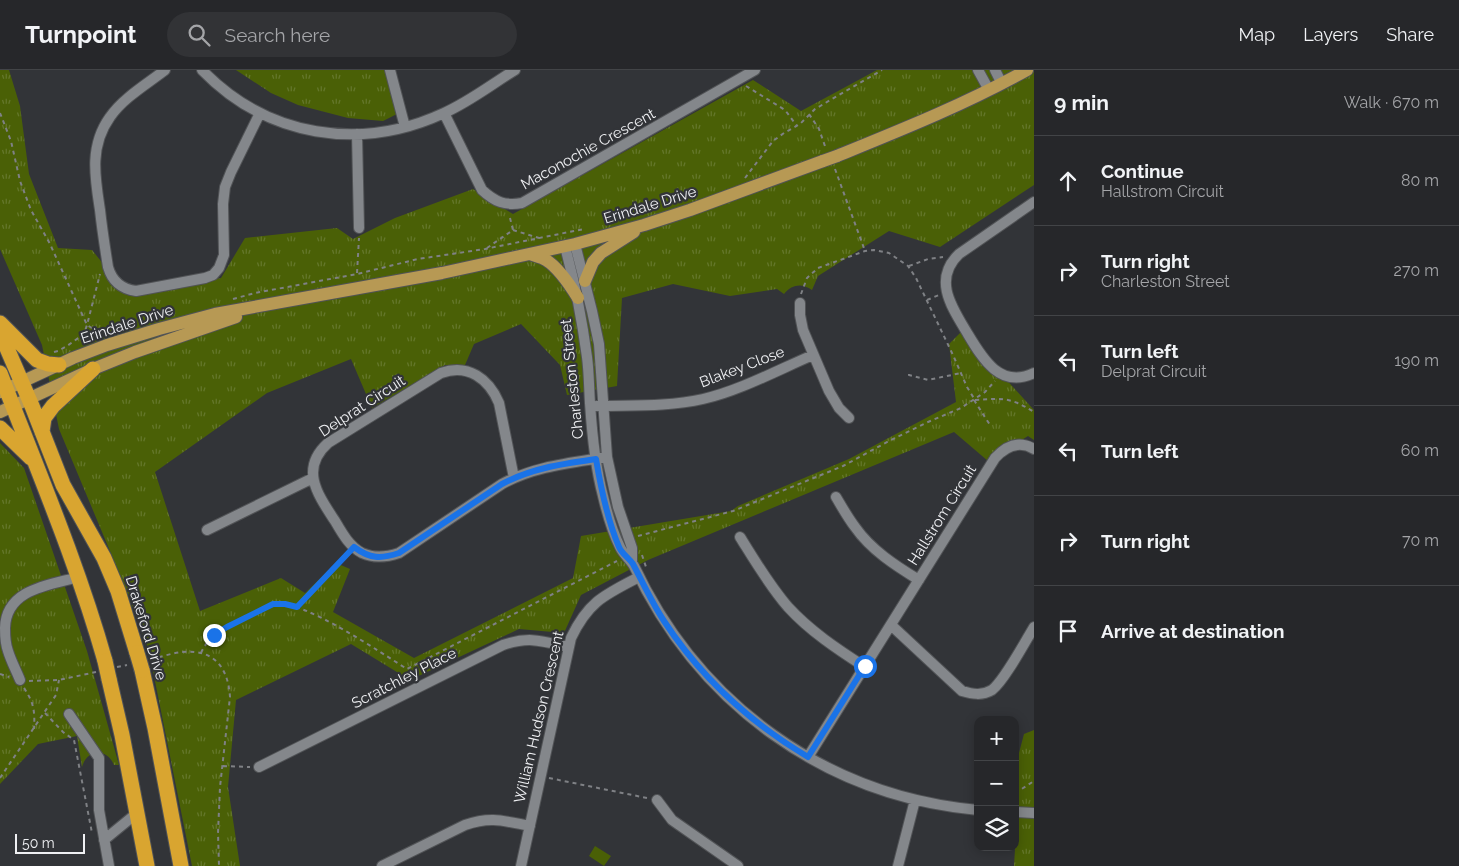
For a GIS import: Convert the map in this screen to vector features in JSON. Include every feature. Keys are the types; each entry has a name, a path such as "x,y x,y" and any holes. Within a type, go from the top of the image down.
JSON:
{"highway":[{"path":"0,323 37,360 48,364 56,359"},
{"name":"Drakeford Drive","path":"0,332 64,484 104,558 126,614 140,662 155,728 181,866"},
{"path":"42,432 44,418 53,406 93,369"},
{"path":"0,373 7,409 34,460 92,614 122,735 147,866"},
{"path":"0,428 34,460"}],"main road":[{"name":"Erindale Drive","path":"3,390 22,382 56,359 215,314 442,273 570,245 644,225 831,160 989,90 1027,70"},
{"path":"585,281 593,262 601,253 644,225"},
{"path":"530,254 545,259 553,265 578,298"},
{"name":"Erindale Drive","path":"7,409 93,369 160,342 220,323 262,307"}],"street":[{"path":"165,70 120,105 109,118 101,133 96,150 94,169 108,267 118,285 126,290 136,291 205,278 213,275 219,268 224,255 223,204 225,187 260,113"},
{"path":"202,70 230,95 272,118 320,133 357,134 405,127 444,113 515,70"},
{"path":"390,70 405,127"},
{"name":"Maconochie Crescent","path":"444,113 482,190 491,199 501,204 512,205 522,203 755,70"},
{"path":"978,70 989,90"},
{"path":"995,70 1002,84"},
{"path":"357,134 359,228"},
{"path":"1034,202 955,258 947,272 946,284 947,294 952,307 981,357 996,370 1007,376 1020,377 1034,373"},
{"name":"Charleston Street","path":"570,245 585,281 599,344 608,457 618,507 632,548 632,562"},
{"name":"Charleston Street","path":"570,245 587,358 590,406 602,494 620,549 632,562 677,640 713,683 735,705 783,742 808,757 847,778 874,788 915,800 974,810"},
{"path":"800,303 803,330 832,397 838,408 849,418"},
{"name":"Blakey Close","path":"590,406 672,404 704,399 736,388 814,355"},
{"name":"Delprat Circuit","path":"313,478 318,456 328,443 441,373 447,370 460,369 478,375 488,384 496,396 514,478"},
{"name":"Hallstrom Circuit","path":"808,757 995,458 1004,449 1013,445 1024,445 1034,449"},
{"path":"207,530 313,478 317,494 354,547 374,557 387,557 399,553 502,484 514,478 532,470 608,457"},
{"path":"836,497 855,528 873,547 894,564 919,580"},
{"path":"740,537 769,582 798,617 821,637 865,666"},
{"path":"18,680 4,637 8,610 16,600 27,592 79,577"},
{"name":"William Hudson Crescent","path":"522,866 568,647 578,623 593,604 605,594 639,577"},
{"path":"891,625 962,690 972,694 982,694 992,690 1000,682 1034,627"},
{"name":"Scratchley Place","path":"259,767 503,645 524,640 568,647"},
{"path":"69,714 99,758 99,840 109,866"},
{"path":"658,800 672,820 738,866"},
{"path":"898,866 915,800"},
{"path":"1019,812 1034,813"},
{"path":"99,840 137,813"},
{"path":"382,866 479,820 501,820 530,826"}],"path":[{"path":"744,178 773,141 797,126 815,109 882,70"},
{"path":"739,80 785,110 797,126"},
{"path":"0,113 11,141 20,181 31,210 50,244 87,325 95,330 104,331 135,324"},
{"path":"809,114 819,129 865,251"},
{"path":"507,204 513,230"},
{"path":"357,274 359,228"},
{"path":"227,300 254,293 357,274 418,259 485,250 590,228"},
{"path":"513,230 542,238"},
{"path":"485,250 513,230"},
{"path":"800,303 803,284 811,272 825,265 865,251 874,250 889,253 900,260 916,278 961,373 990,426"},
{"path":"908,267 928,259 946,257"},
{"path":"56,359 58,351 84,334 102,268 108,267"},
{"path":"927,300 947,294"},
{"path":"635,537 733,511 843,466 888,441 975,400 990,387 1000,372"},
{"path":"909,374 928,380 961,373"},
{"path":"975,400 1012,400 1034,412"},
{"path":"297,607 354,547"},
{"path":"641,553 647,568"},
{"path":"201,653 204,645 214,635 269,606 285,604 297,607 330,622 408,669 620,560"},
{"path":"0,674 18,680 59,680 181,652 201,653 216,660 225,672 230,696 218,833 219,866"},
{"path":"18,680 32,702 35,713 34,729"},
{"path":"0,778 56,695 59,680"},
{"path":"45,713 63,732 74,740 99,840"},
{"path":"223,766 259,767"},
{"path":"547,778 658,800"},
{"path":"1019,791 1034,781"}],"green space":[{"path":"0,70 9,70 20,106 29,174 58,248 92,250 129,296 221,278 245,238 337,228 353,239 395,218 473,189 513,214 753,80 801,111 877,70 1034,70 1034,185 940,247 889,231 818,276 812,290 805,286 794,286 784,294 777,289 730,296 673,284 622,298 617,386 567,395 560,365 521,324 474,344 465,365 445,365 372,408 351,359 267,393 155,472 200,611 281,578 305,593 336,563 350,569 333,612 414,658 573,578 581,536 731,511 738,506 849,459 956,402 949,344 962,331 1034,410 1034,440 1028,436 988,461 954,432 648,560 581,595 564,633 519,629 410,680 351,644 236,700 228,787 240,866 192,866 149,651 125,587 59,429 42,345 0,249"},
{"path":"236,70 390,70 401,112 383,121 348,118 298,105 271,93"},
{"path":"0,443 24,468 87,651 119,765 114,765 111,759 102,753 97,753 88,757 82,767 77,736 38,744 0,784"},
{"path":"1034,730 1034,866 1014,866 1015,851 1019,851 1019,753 1024,734"},
{"path":"595,846 611,856 604,866 589,856"}],"route":[{"path":"214,635 273,604 297,607 354,547 374,557 387,557 399,553 502,484 514,478 532,470 596,459 602,494 620,549 632,562 664,620 682,647 713,683 758,724 808,757 865,666"}]}
